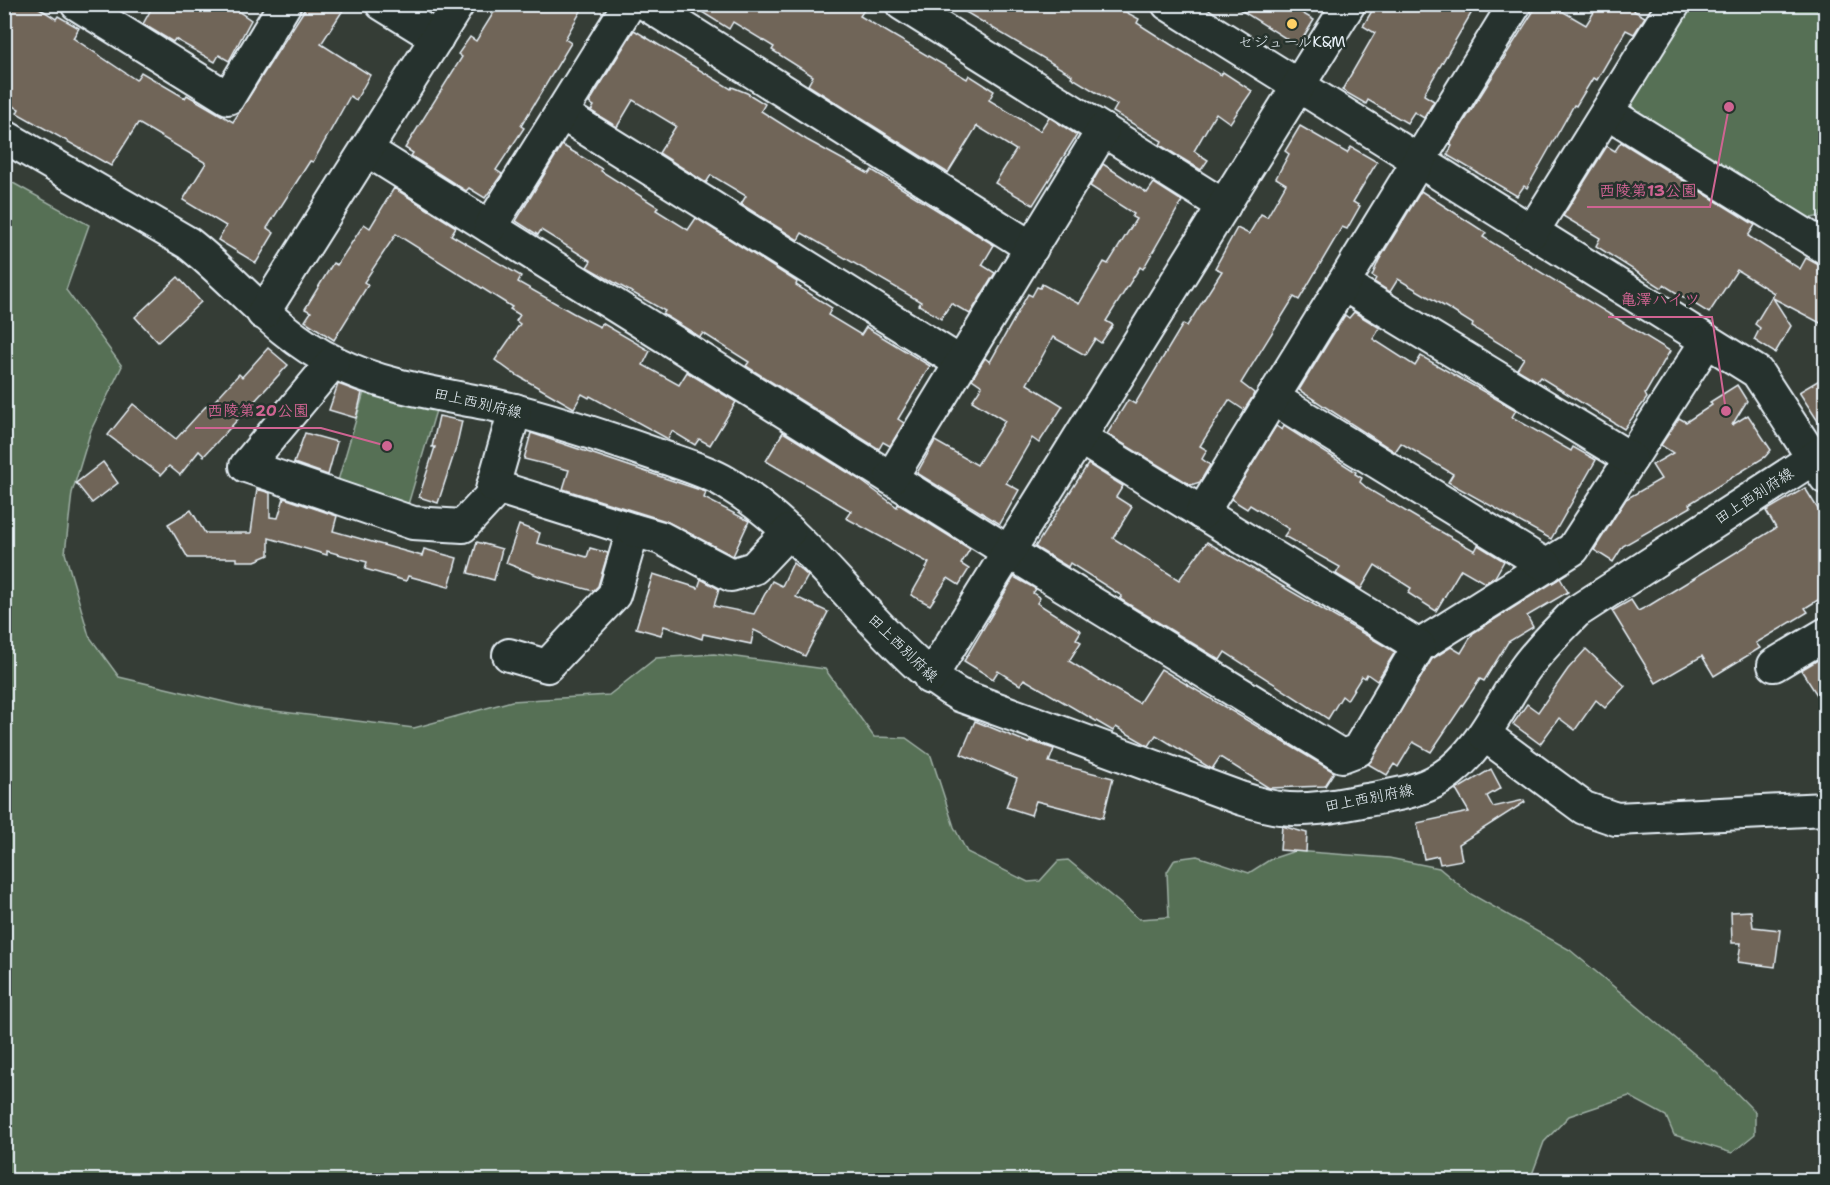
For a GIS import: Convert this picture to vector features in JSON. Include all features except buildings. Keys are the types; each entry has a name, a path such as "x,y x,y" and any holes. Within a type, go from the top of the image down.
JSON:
{"street":[{"path":"77,4 117,15 228,98 285,4"},
{"path":"382,4 437,38"},
{"path":"263,313 458,4"},
{"path":"490,227 629,4"},
{"path":"646,4 1032,248"},
{"path":"930,678 1349,4"},
{"path":"1202,513 1515,4"},
{"path":"1532,232 1674,4"},
{"path":"903,5 1224,206"},
{"path":"1176,7 1757,372 1821,462"},
{"path":"1607,112 1823,242"},
{"path":"561,113 961,363"},
{"path":"891,478 1103,130"},
{"name":"田上西別府線","path":"4,136 189,243 214,263 263,313 296,340 333,362 383,382 515,410 604,436 723,481 765,510 789,531 930,678 959,695 1240,798 1281,808 1309,808 1412,792 1440,779 1457,766 1485,735 1523,671 1542,647 1576,612 1821,462"},
{"path":"367,150 1009,552 1342,756 1358,750 1419,646 1573,549 1707,341"},
{"path":"1343,284 1631,459"},
{"path":"333,362 246,466 413,523 463,526 490,497 515,410"},
{"path":"1273,398 1547,566"},
{"path":"1080,438 1419,646"},
{"path":"494,486 661,538 731,575 754,568 789,531"},
{"path":"509,655 547,666 614,595 633,530"},
{"path":"1774,665 1826,634"},
{"path":"1485,735 1584,808 1616,819 1826,808"}],"green space":[{"path":"1688,5 1825,5 1825,208 1820,216 1803,220 1634,115 1631,99"},
{"path":"4,178 89,225 66,290 122,366 91,430 72,493 65,553 89,636 119,677 250,708 414,728 512,701 609,695 656,658 714,654 825,669 874,737 906,738 931,756 954,827 967,852 1028,882 1040,881 1058,861 1068,860 1139,919 1169,917 1167,872 1175,859 1197,856 1249,873 1271,859 1295,851 1389,858 1439,868 1469,893 1570,950 1717,1073 1755,1112 1755,1134 1732,1153 1674,1135 1666,1116 1629,1096 1569,1116 1544,1142 1530,1180 5,1180"},
{"path":"365,389 437,407 407,508 337,484"}],"place":[{"name":"セジュールK&M","path":"1292,24"},
{"name":"西陵第13公園","path":"1729,107"},
{"name":"亀澤ハイツ","path":"1726,411"},
{"name":"西陵第20公園","path":"387,446"}]}
